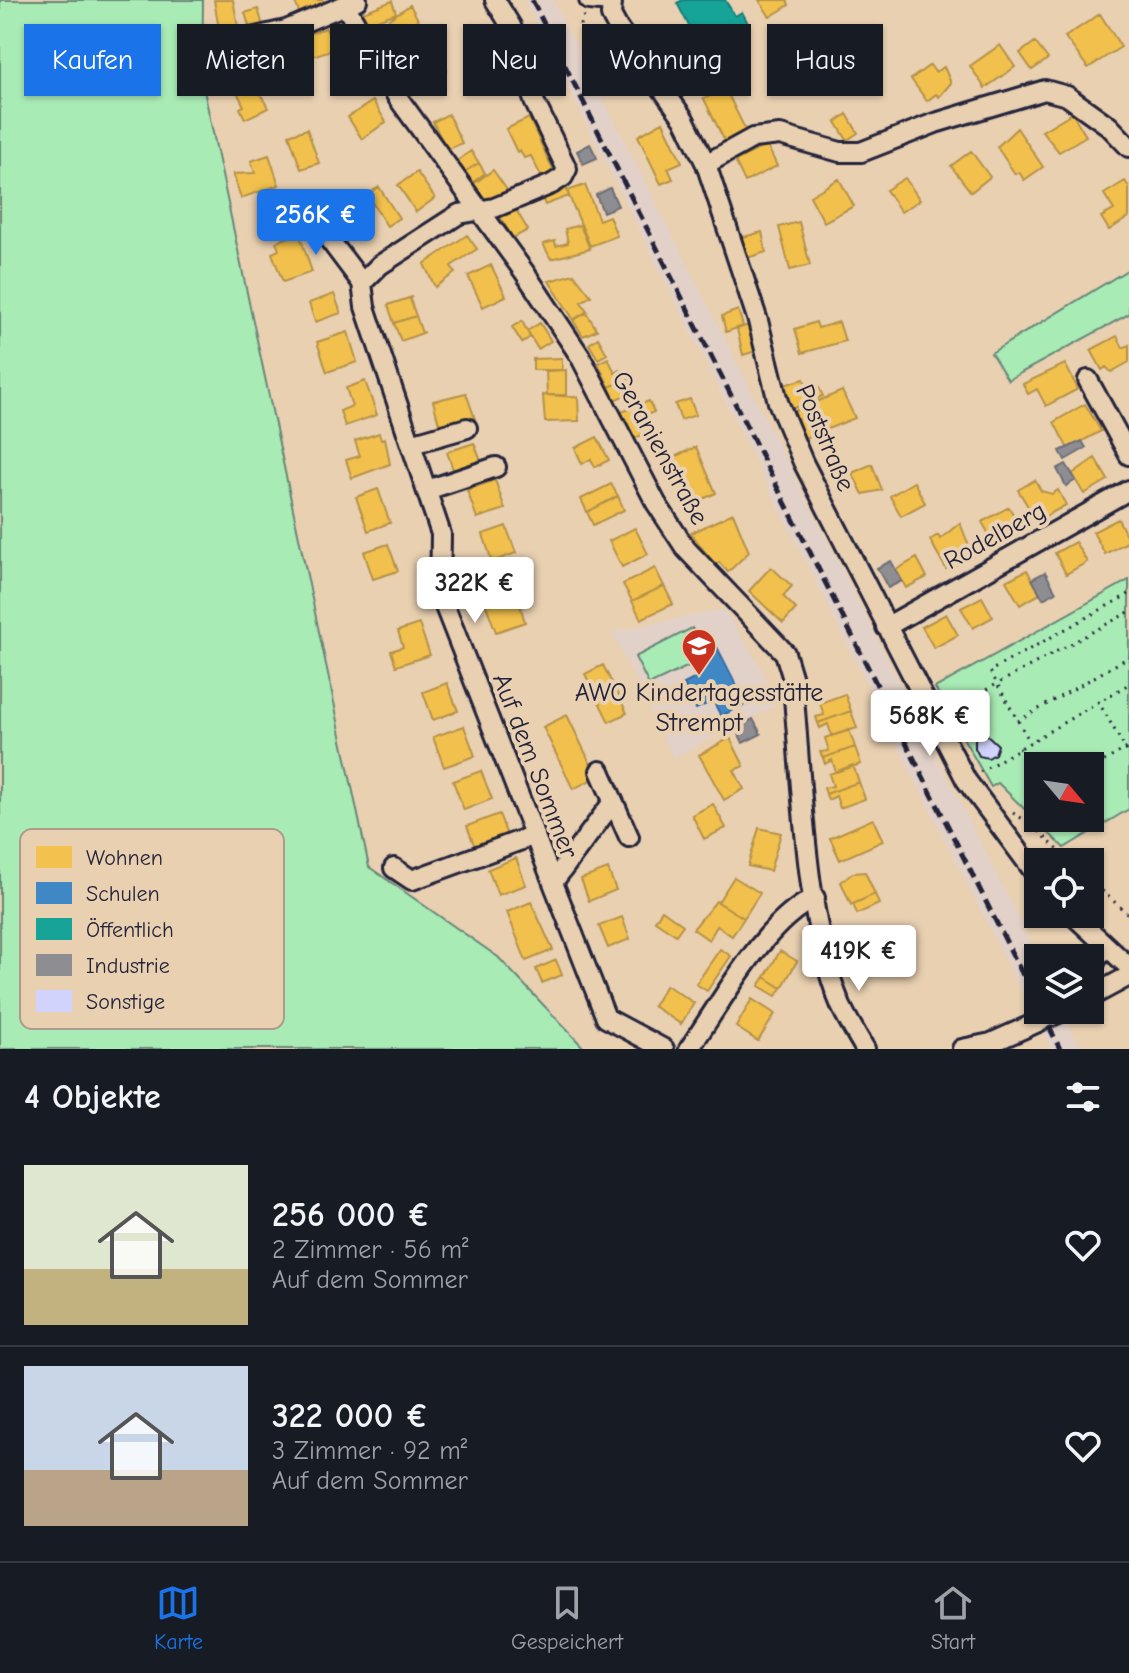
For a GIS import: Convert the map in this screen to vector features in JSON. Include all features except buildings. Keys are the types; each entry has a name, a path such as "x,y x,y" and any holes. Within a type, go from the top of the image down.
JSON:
{"street":[{"path":"362,283 380,265 459,214 477,212 552,184 563,177 567,169 534,101 511,26 495,0"},
{"path":"592,6 613,1"},
{"name":"Poststraße","path":"613,1 611,15 618,28 684,119 706,164 758,321 778,402 803,462 966,780 1024,859"},
{"path":"300,24 351,2"},
{"name":"Geranienstraße","path":"351,2 398,98 477,212 525,273 580,356 656,503 686,549 785,653 792,676 823,948 842,1007 865,1049"},
{"path":"706,164 753,138 780,135 840,152 861,152 935,123 1045,90 1067,96 1109,126 1129,147"},
{"name":"Auf dem Sommer","path":"304,206 362,283 365,307 441,534 440,594 606,1018 664,1049"},
{"path":"1088,380 1129,455"},
{"path":"411,444 467,428"},
{"path":"427,490 496,467"},
{"name":"Rodelberg","path":"886,627 1129,490"},
{"path":"600,771 629,837"},
{"path":"553,882 613,802"},
{"path":"394,868 412,880 535,835"},
{"path":"689,1049 774,927 794,907 815,898"},
{"path":"1086,928 1103,944"},
{"path":"1104,945 1129,967"},
{"path":"1104,989 1129,976"},
{"path":"962,1049 991,1043 1034,1024"}],"path":[{"path":"582,30 580,25 592,6"},
{"path":"1030,742 990,671 1127,595 1129,603"},
{"path":"933,718 1129,612"},
{"path":"1018,721 1129,657"},
{"path":"966,780 1129,684"},
{"path":"1098,701 1129,755"},
{"path":"1019,748 1024,756"},
{"path":"1104,761 1127,748"},
{"path":"990,814 1011,812 1033,825 1056,848"},
{"path":"1104,893 1129,915"}],"shaded area":[{"path":"524,0 553,0 565,24 536,24"},
{"path":"566,26 582,57 582,96 602,96 1032,944 1024,944 1024,997 566,84"},
{"name":"AWO Kindertagesstätte Strempt","path":"724,609 761,667 775,706 673,758 612,632"},
{"path":"1068,1024 1078,1043 1082,1042 1085,1049 1051,1049 1043,1033"}],"green space":[{"path":"0,0 203,0 203,24 177,24 177,96 205,96 369,867 498,957 585,1049 0,1049"},
{"path":"1129,269 1129,314 1008,380 991,353"},
{"path":"1129,580 1129,809 1104,824 1104,752 1024,752 1024,809 998,783 991,787 935,688"},
{"path":"692,628 703,650 688,658 691,665 649,685 635,657"},
{"path":"1048,832 1091,832 1064,848"}],"railway":[{"path":"532,0 1024,977"},
{"path":"1048,1024 1060,1049"}],"place":[{"name":"AWO Kindertagesstätte Strempt","path":"699,677"}]}
